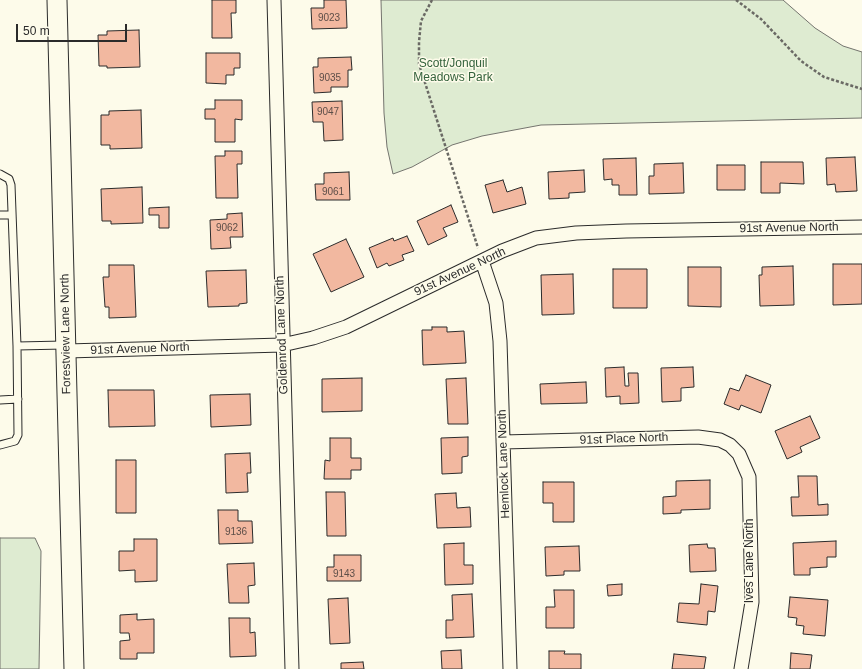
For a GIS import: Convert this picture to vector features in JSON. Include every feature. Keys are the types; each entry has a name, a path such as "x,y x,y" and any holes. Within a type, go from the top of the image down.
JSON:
{"street":[{"name":"Forestview Lane North","path":"57,0 74,669"},
{"name":"Goldenrod Lane North","path":"274,0 282,345 292,669"},
{"name":"91st Avenue North","path":"67,348 282,345 313,338 346,327 502,251 536,238 576,233 862,227"},
{"name":"Hemlock Lane North","path":"482,261 496,303 498,320 510,669"},
{"name":"91st Place North","path":"503,442 708,437 720,440 739,454"},
{"name":"Ives Lane North","path":"739,454 749,477 752,569 752,602 741,669"}],"lane":[{"path":"0,174 9,179 11,184 18,400 18,435 15,441 0,445"},
{"path":"0,215 12,215"},
{"path":"16,346 67,348"},
{"path":"0,400 18,400"}],"path":[{"path":"432,0 421,21 419,64 482,261"},
{"path":"736,0 761,20 801,61 824,77 862,89"}],"green space":[{"name":"Scott/Jonquil Meadows Park","path":"381,0 783,0 815,28 843,46 862,52 862,118 541,125 482,136 452,145 412,167 393,174 387,147 384,113"},
{"path":"0,538 35,538 41,551 39,669 0,669"}],"building":[{"path":"212,0 236,0 236,13 231,13 232,38 212,38"},
{"path":"324,0 346,0 347,28 312,29 311,8 324,8"},
{"path":"139,30 140,67 107,68 107,66 99,66 98,35 107,35 107,31"},
{"path":"206,53 240,53 240,68 234,68 234,75 226,75 226,84 206,83"},
{"path":"351,57 352,70 348,70 348,87 331,87 331,92 314,93 313,67 318,67 318,58"},
{"path":"215,100 242,100 242,120 235,119 235,142 215,142 215,119 205,119 205,109 215,109"},
{"path":"342,101 343,140 324,141 323,122 313,122 312,102"},
{"path":"141,110 142,148 110,149 110,145 101,145 101,115 109,115 109,111"},
{"path":"225,151 242,151 242,164 237,164 238,198 216,198 215,156 225,156"},
{"path":"855,157 857,191 836,192 835,184 827,185 826,158"},
{"path":"636,158 637,195 619,195 619,185 612,185 612,179 604,180 603,159"},
{"path":"761,162 803,162 804,184 780,183 780,193 761,193"},
{"path":"683,163 684,193 649,194 649,176 654,176 654,164"},
{"path":"717,165 745,165 745,190 717,190"},
{"path":"584,170 585,192 569,193 569,198 549,199 548,172"},
{"path":"349,172 350,200 316,200 315,184 324,184 324,173"},
{"path":"503,180 507,192 522,187 526,204 493,213 485,185"},
{"path":"142,187 143,223 111,224 111,221 102,221 101,189"},
{"path":"451,205 458,222 443,228 447,236 428,245 417,221"},
{"path":"169,207 169,228 159,228 159,215 149,215 149,208"},
{"path":"242,213 243,237 230,237 231,248 211,249 210,220 227,219 227,214"},
{"path":"407,236 414,251 402,255 404,260 389,266 387,263 377,268 369,248 393,238 394,241"},
{"path":"346,239 364,277 331,292 313,254"},
{"path":"833,264 862,264 862,304 833,305"},
{"path":"109,265 134,265 136,317 109,318 109,307 105,307 103,277 109,277"},
{"path":"793,266 794,305 760,306 759,275 762,275 762,267"},
{"path":"688,267 721,267 721,307 688,306"},
{"path":"613,269 647,269 647,308 613,308"},
{"path":"246,270 247,303 239,304 239,306 208,307 206,271"},
{"path":"573,274 574,314 542,315 541,275"},
{"path":"432,327 447,327 447,332 464,331 466,363 423,365 422,330 432,330"},
{"path":"624,367 625,386 629,386 628,373 638,373 639,403 620,404 620,396 606,397 605,368"},
{"path":"693,367 694,387 681,388 681,401 662,402 661,368"},
{"path":"746,375 771,385 761,413 741,405 739,410 724,404 730,388 739,391"},
{"path":"362,378 362,411 322,412 322,379"},
{"path":"466,378 468,424 448,424 446,379"},
{"path":"586,382 587,403 541,404 540,384"},
{"path":"108,390 154,390 155,426 109,427"},
{"path":"250,394 251,425 211,427 210,395"},
{"path":"810,416 820,438 800,447 802,452 787,459 775,431"},
{"path":"468,437 468,456 462,457 462,473 442,474 441,438"},
{"path":"330,438 351,438 351,458 361,458 361,470 351,470 351,479 324,479 325,460 330,461"},
{"path":"250,453 251,473 247,473 248,492 226,493 225,454"},
{"path":"116,460 136,460 136,513 116,513"},
{"path":"798,476 817,476 818,505 828,504 828,515 792,516 791,497 799,497"},
{"path":"710,480 710,509 681,510 681,513 663,514 663,497 676,496 676,481"},
{"path":"543,482 574,482 574,522 553,522 553,503 543,503"},
{"path":"326,492 345,492 346,536 327,536"},
{"path":"456,493 457,508 470,507 471,527 437,528 435,494"},
{"path":"218,510 238,510 238,521 252,521 253,543 219,544"},
{"path":"134,539 157,539 157,581 135,582 135,570 119,571 119,551 134,551"},
{"path":"836,541 836,557 827,557 827,567 810,568 810,575 794,575 793,543"},
{"path":"464,543 464,565 473,565 473,584 445,585 444,544"},
{"path":"707,544 708,548 715,548 716,571 690,572 689,545"},
{"path":"579,546 580,571 564,571 564,575 546,576 545,547"},
{"path":"334,555 361,555 361,581 327,581 327,567 334,567"},
{"path":"254,563 255,585 248,586 249,603 229,603 227,564"},
{"path":"622,584 622,595 608,596 607,585"},
{"path":"701,584 718,586 715,612 708,611 707,625 677,622 679,603 699,604"},
{"path":"554,590 574,590 574,628 546,628 546,607 555,607"},
{"path":"472,594 474,637 446,638 446,620 453,620 452,595"},
{"path":"790,597 828,600 825,636 803,634 804,626 796,625 797,618 788,617"},
{"path":"348,598 350,643 330,644 328,599"},
{"path":"137,614 137,620 154,619 154,653 137,653 137,659 120,659 120,641 130,640 129,633 120,633 120,615"},
{"path":"229,618 250,618 250,633 255,632 256,656 230,657"},
{"path":"461,650 462,669 442,669 441,651"},
{"path":"549,651 565,651 564,654 581,654 581,669 549,669"},
{"path":"791,653 812,655 810,669 790,669"},
{"path":"674,654 706,657 704,669 672,669"},
{"path":"363,662 364,669 341,669 341,663"}]}
